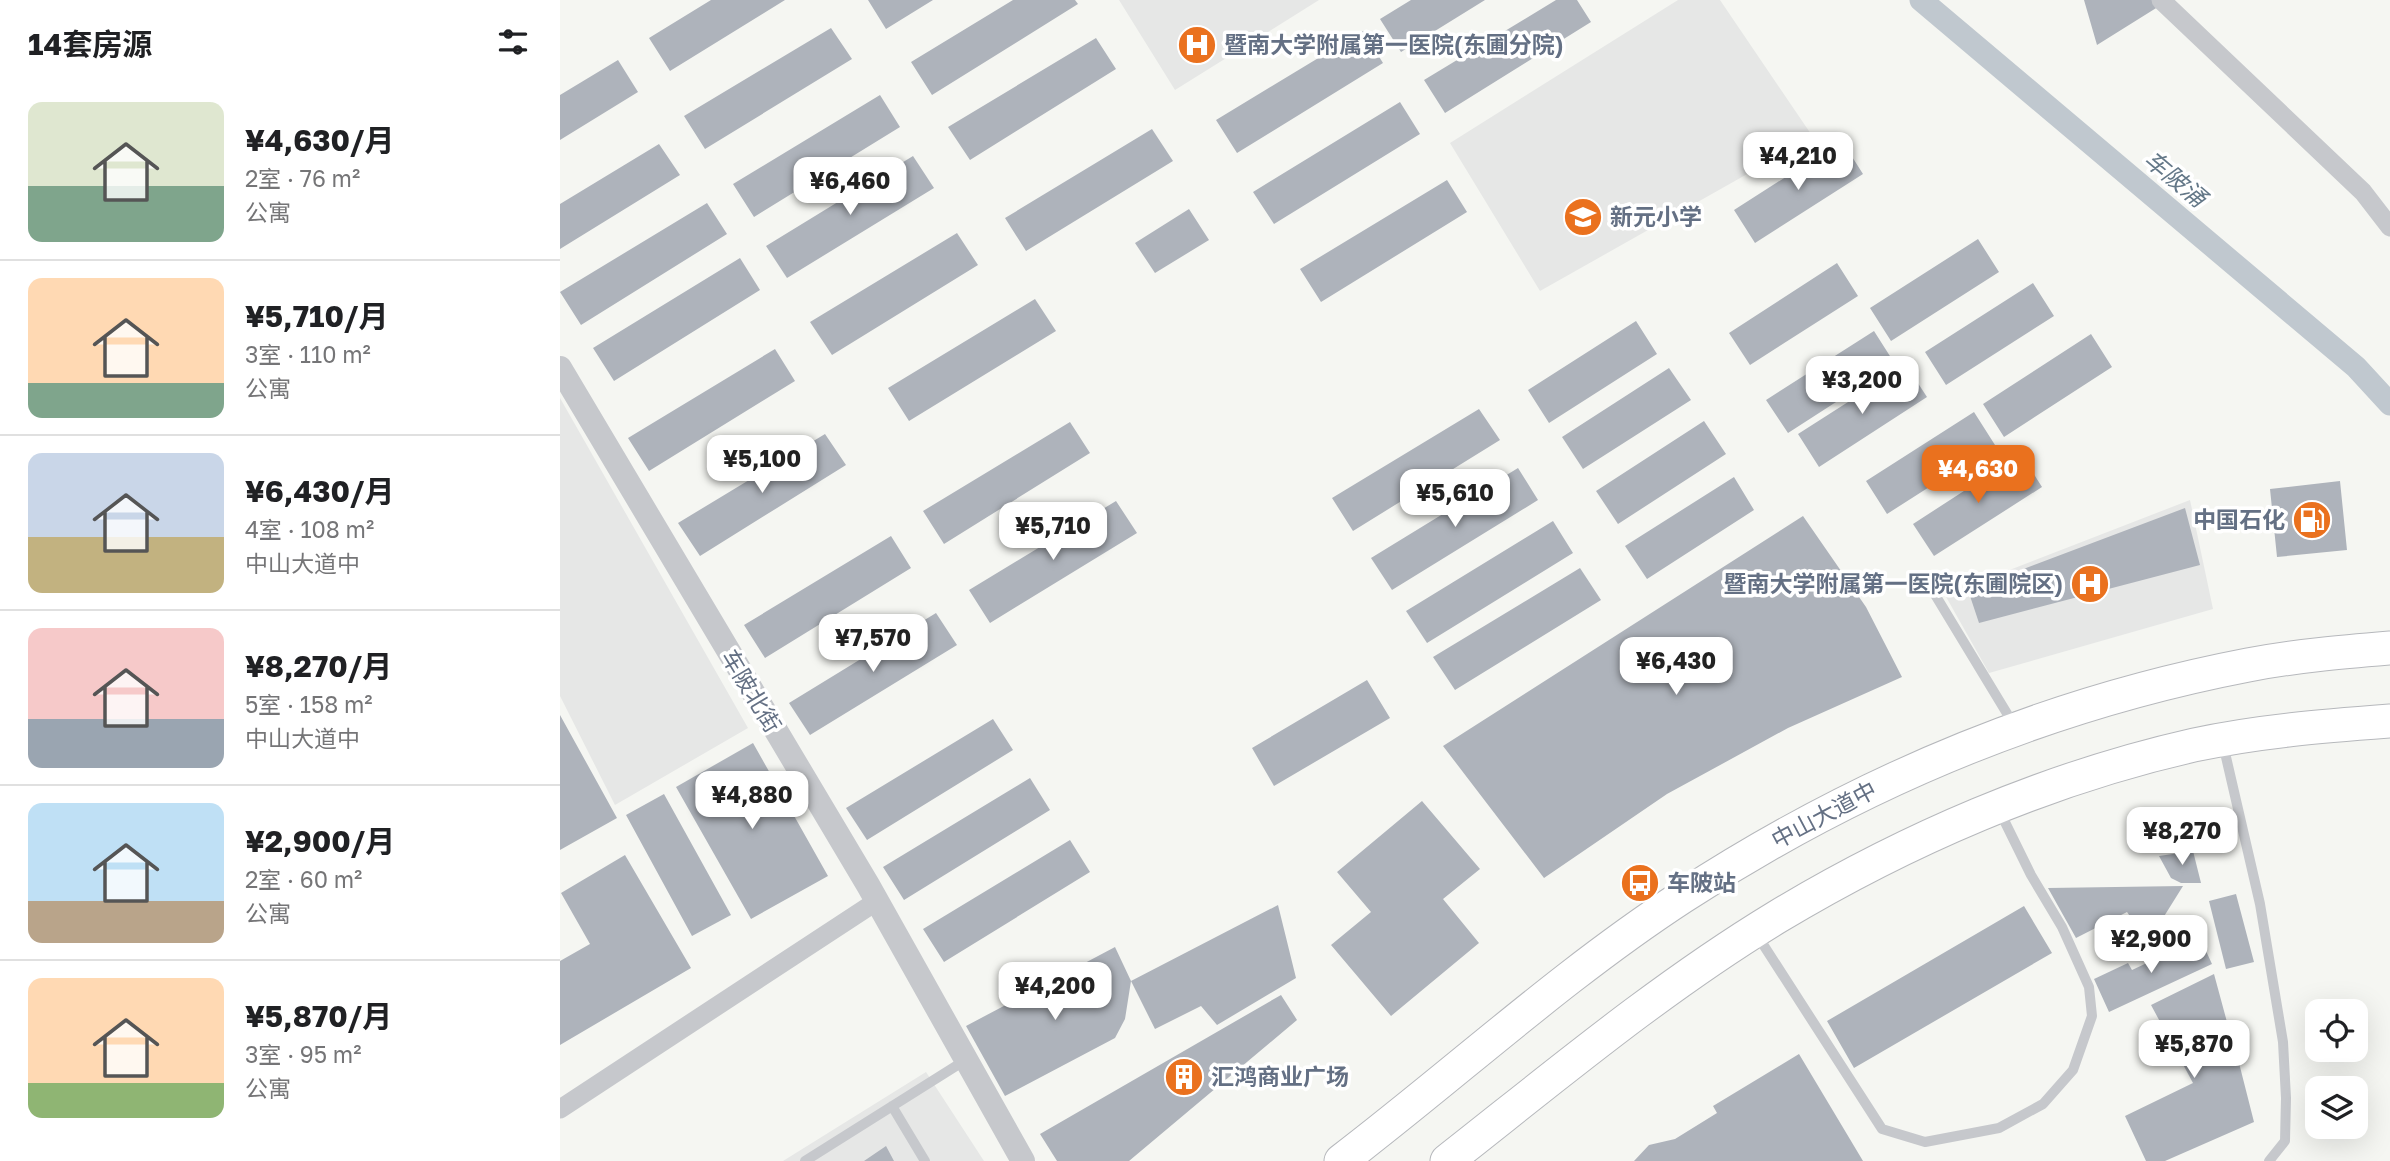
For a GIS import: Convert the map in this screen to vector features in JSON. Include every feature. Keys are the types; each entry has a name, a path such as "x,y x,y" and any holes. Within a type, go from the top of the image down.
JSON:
{"highway":[{"name":"中山大道中","path":"1341,1161 1463,1062 1679,899 1845,801 1912,769 2016,729 2190,677 2249,664 2390,648"},
{"path":"1447,1161 1617,1028 1755,932 1867,868 1998,808 2092,773 2221,740 2287,730 2390,721"}],"street":[{"path":"2161,0 2363,192 2390,227"},
{"name":"车陂北街","path":"560,368 877,901 1023,1161"},
{"path":"560,1109 877,901"}],"lane":[{"path":"1934,593 2016,729"},
{"path":"2221,740 2260,904 2283,1042 2285,1141 2269,1161"},
{"path":"1755,932 1882,1129 1924,1142 1999,1128 2043,1104 2073,1070 2092,1016 2089,987 1998,808"},
{"path":"805,1161 968,1059"},
{"path":"892,1106 925,1161"}],"shaded area":[{"name":"暨南大学附属第一医院(东圃分院)","path":"1119,0 1319,0 1175,90"},
{"name":"新元小学","path":"1678,0 1720,0 1813,137 1540,291 1450,143"},
{"path":"560,398 748,728 615,805 560,696"},
{"name":"暨南大学附属第一医院(东圃院区)","path":"2190,500 2213,609 1989,673 1945,595"},
{"path":"926,1072 984,1161 783,1161"}],"building":[{"path":"711,0 785,0 670,71 649,38"},
{"path":"868,0 933,0 886,29"},
{"path":"1013,0 1075,0 1078,4 932,95 911,62"},
{"path":"1411,0 1485,0 1401,52 1380,19"},
{"path":"1556,0 1577,0 1591,22 1445,113 1424,80"},
{"path":"2084,0 2169,0 2097,45"},
{"path":"831,28 852,59 705,149 684,116"},
{"path":"1363,31 1383,63 1237,153 1216,120"},
{"path":"1096,38 1116,69 970,160 948,127"},
{"path":"618,60 638,92 560,140 560,95"},
{"path":"880,95 900,127 754,217 733,184"},
{"path":"1400,102 1420,134 1274,224 1253,192"},
{"path":"1152,129 1173,161 1026,251 1005,218"},
{"path":"1842,141 1863,174 1755,243 1734,210"},
{"path":"659,144 680,175 560,249 560,204"},
{"path":"913,156 934,188 787,278 766,246"},
{"path":"1447,180 1467,212 1321,302 1300,269"},
{"path":"707,203 727,234 581,325 560,292"},
{"path":"1189,209 1209,240 1155,273 1135,243"},
{"path":"957,233 978,265 832,355 810,322"},
{"path":"1978,239 1999,272 1891,341 1870,308"},
{"path":"740,258 760,290 614,381 593,348"},
{"path":"1837,263 1858,296 1750,365 1729,333"},
{"path":"2033,283 2054,316 1946,385 1925,352"},
{"path":"1035,299 1056,331 909,421 888,388"},
{"path":"1636,321 1657,354 1549,423 1528,390"},
{"path":"1874,331 1895,364 1788,433 1766,400"},
{"path":"2091,334 2112,367 2004,437 1983,404"},
{"path":"775,349 795,381 649,471 628,438"},
{"path":"1906,365 1927,397 1819,467 1798,434"},
{"path":"1669,368 1691,400 1583,469 1562,437"},
{"path":"1479,409 1500,440 1353,531 1332,498"},
{"path":"1974,412 1995,445 1887,514 1866,481"},
{"path":"1704,421 1726,454 1618,524 1596,491"},
{"path":"1070,422 1090,453 944,544 923,511"},
{"path":"825,434 846,465 700,556 678,523"},
{"path":"2021,454 2042,487 1934,556 1913,524"},
{"path":"1518,468 1538,500 1392,590 1371,558"},
{"path":"1734,477 1754,510 1647,579 1625,546"},
{"path":"2340,481 2347,550 2277,557 2270,489"},
{"path":"1116,501 1137,533 990,623 969,590"},
{"path":"2185,508 2200,565 1979,623 1968,590"},
{"path":"1803,516 1866,607 1902,677 1788,728 1667,794 1544,878 1443,746"},
{"path":"1553,521 1573,553 1427,643 1406,611"},
{"path":"891,536 911,568 765,658 744,625"},
{"path":"1580,568 1601,600 1455,690 1433,657"},
{"path":"936,613 957,645 810,735 789,703"},
{"path":"1367,680 1390,718 1274,786 1252,748"},
{"path":"560,715 617,818 560,850"},
{"path":"993,719 1013,750 867,840 846,808"},
{"path":"753,743 828,876 751,919 676,787"},
{"path":"1030,778 1050,810 904,900 883,867"},
{"path":"664,794 731,915 692,936 626,815"},
{"path":"1422,801 1480,869 1443,899 1479,943 1391,1016 1331,945 1371,912 1337,872"},
{"path":"1070,840 1090,872 944,962 923,929"},
{"path":"2193,851 2201,883 2181,883 2171,878 2159,856"},
{"path":"625,855 691,968 560,1045 560,961 590,944 561,893"},
{"path":"2183,886 2148,942 2127,912 2076,938 2048,888"},
{"path":"2236,894 2254,962 2226,969 2209,901"},
{"path":"1278,905 1296,978 1217,1025 1201,1006 1155,1029 1131,981"},
{"path":"2024,906 2052,953 1854,1068 1827,1021"},
{"path":"2200,938 2212,964 2109,1012 2094,979 2128,963 2132,970"},
{"path":"1115,947 1131,981 1125,1019 1115,1038 1005,1096 966,1026"},
{"path":"2214,974 2227,1022 2212,1027 2229,1062 2238,1059 2254,1122 2165,1161 2146,1161 2125,1116 2193,1083 2151,1005"},
{"name":"汇鸿商业广场","path":"1281,995 1297,1020 1129,1161 1057,1161 1040,1134"},
{"path":"1799,1054 1863,1161 1634,1161 1649,1145 1675,1139 1717,1113 1713,1106"},
{"path":"886,1146 894,1161 864,1161"}],"waterway":[{"name":"车陂涌","path":"1921,0 2356,367 2390,404"}],"place":[{"name":"暨南大学附属第一医院(东圃分院)","path":"1197,45"},
{"name":"新元小学","path":"1583,217"},
{"name":"中国石化","path":"2312,520"},
{"name":"暨南大学附属第一医院(东圃院区)","path":"2090,584"},
{"name":"车陂站","path":"1640,883"},
{"name":"汇鸿商业广场","path":"1184,1077"}]}
